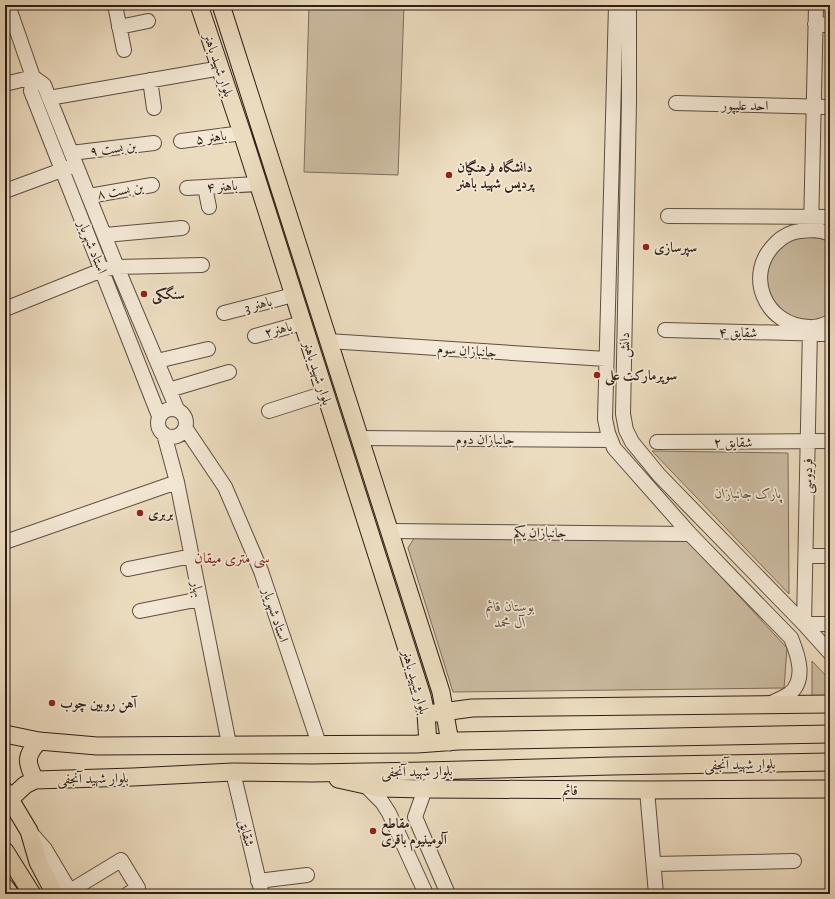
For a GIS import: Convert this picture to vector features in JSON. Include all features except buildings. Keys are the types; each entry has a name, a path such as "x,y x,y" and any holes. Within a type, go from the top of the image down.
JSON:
{"main road":[{"name":"بلوار شهید باهنر","path":"199,5 242,133 410,660 426,714 428,743"},
{"name":"بلوار شهید باهنر","path":"221,5 441,692 450,742"},
{"path":"410,660 416,664 420,664 424,662 428,654"},
{"path":"426,714 472,708 830,704"},
{"name":"بلوار شهید آنجفی","path":"5,734 39,741 97,746 428,743 830,734"},
{"path":"39,741 31,750 28,758 29,768 35,780 7,795 29,831 38,862 66,893"},
{"name":"بلوار شهید آنجفی","path":"35,780 233,772 312,773 445,771 830,762"},
{"name":"قائم","path":"312,773 379,788 648,790 830,789"},
{"path":"5,851 32,894"},
{"path":"5,887 10,894"}],"street":[{"name":"استاد شهریار","path":"8,5 33,77 31,91 160,416"},
{"path":"114,5 124,50"},
{"name":"دانش","path":"616,5 606,359 605,419 608,434 614,448 690,534 791,638"},
{"name":"دانش","path":"629,5 629,109 623,414 626,430 632,442 659,475 804,624 830,653"},
{"path":"811,223 816,5"},
{"path":"119,27 148,21"},
{"path":"816,24 830,25"},
{"path":"49,98 221,68"},
{"name":"استاد شهریار","path":"33,77 44,85 117,267 177,409"},
{"path":"5,84 33,77"},
{"path":"150,80 154,108"},
{"name":"احد علیپور","path":"676,103 830,107"},
{"name":"باهنر ۵","path":"181,141 242,133"},
{"name":"بن بست ۹","path":"5,191 62,170 74,159 154,143"},
{"name":"باهنر ۴","path":"187,188 258,184"},
{"name":"بن بست ۸","path":"89,196 152,185"},
{"path":"206,187 209,207"},
{"path":"668,216 811,223 830,234"},
{"path":"830,217 811,223 781,238 770,249 762,263 760,279 762,294 770,308 781,319 810,331 830,334"},
{"path":"105,235 182,228"},
{"path":"5,308 102,270 117,267 202,265"},
{"name":"باهنر 3","path":"224,313 293,295"},
{"path":"810,331 830,322"},
{"name":"باهنر۲","path":"255,336 302,323"},
{"name":"شقایق ۴","path":"665,330 810,331"},
{"name":"فردوسی","path":"804,624 810,331"},
{"name":"جانبازان سوم","path":"328,341 606,359"},
{"path":"157,361 208,349"},
{"path":"169,390 229,372"},
{"path":"269,412 325,393"},
{"path":"167,409 177,409 181,411 187,419 186,429 182,433 173,437 164,434 158,426 160,416 167,409"},
{"name":"استاد شهریار","path":"186,429 225,487 261,571 319,744"},
{"name":"بهار","path":"164,434 177,482 229,744"},
{"name":"جانبازان دوم","path":"360,438 611,440"},
{"name":"شقایق ۲","path":"657,442 830,441"},
{"path":"5,542 177,482"},
{"name":"جانبازان یکم","path":"390,531 690,534"},
{"path":"128,569 192,556"},
{"path":"806,556 830,556"},
{"path":"140,611 200,599"},
{"path":"768,704 789,694 797,684 800,670 798,654 791,638 804,624 830,624"},
{"path":"445,771 425,789 415,817 448,894"},
{"name":"شقایق","path":"233,772 260,888"},
{"path":"366,786 382,802 390,813 426,894"},
{"path":"648,790 656,894"},
{"path":"394,824 403,817 415,817"},
{"path":"66,893 121,860 138,888 128,894"},
{"path":"654,864 794,861"},
{"path":"260,888 307,875"}],"green space":[{"path":"309,5 404,5 398,175 304,172"},
{"path":"801,237 816,237 830,242 830,315 812,320 796,319 783,311 773,300 768,286 768,270 774,256 787,243"},
{"name":"پارک جانبازان","path":"652,451 788,453 789,594"},
{"name":"بوستان قائم آل محمد","path":"416,535 688,541 787,648 784,688 453,692 408,548"},
{"path":"812,661 830,680 830,696 812,696"}],"place":[{"name":"دانشگاه فرهنگیان پردیس شهید باهنر","path":"449,175"},
{"name":"سپرسازی","path":"646,247"},
{"name":"سنگکی","path":"144,294"},
{"name":"سوپرمارکت علی","path":"597,375"},
{"name":"بربری","path":"140,513"},
{"name":"آهن روبین چوب","path":"52,703"},
{"name":"مقاطع آلومینیوم باقری","path":"373,831"}],"district":[{"name":"سی متری میقان","path":"232,558"}]}
